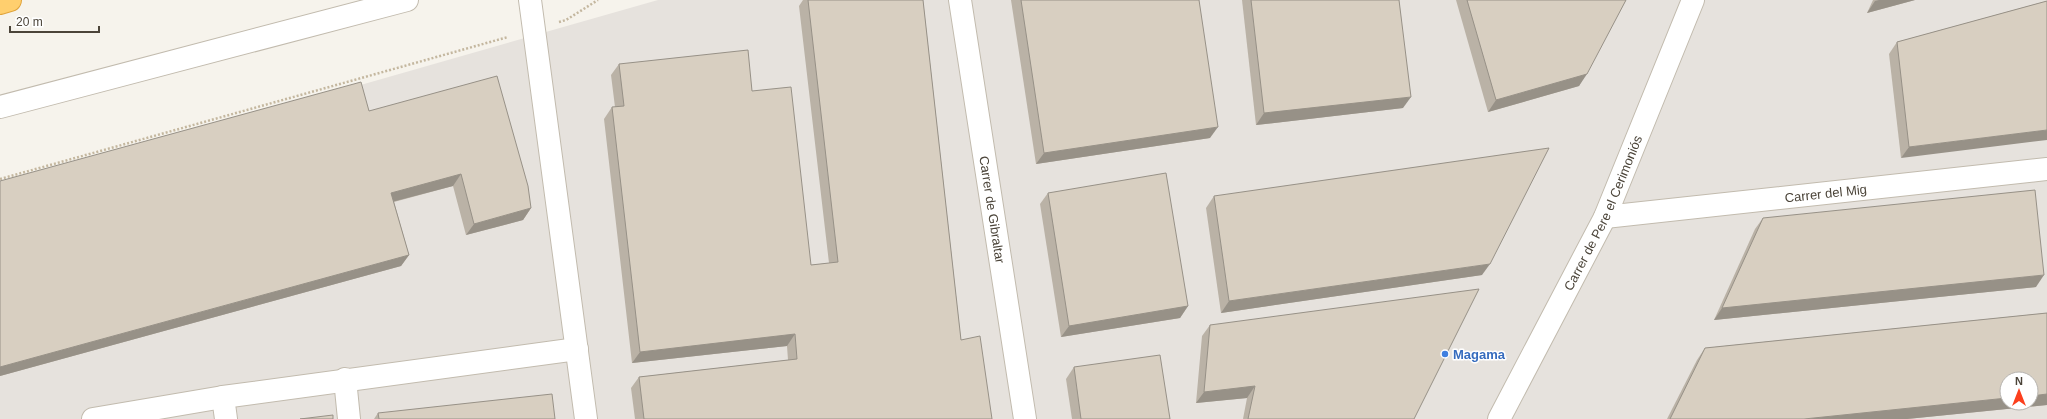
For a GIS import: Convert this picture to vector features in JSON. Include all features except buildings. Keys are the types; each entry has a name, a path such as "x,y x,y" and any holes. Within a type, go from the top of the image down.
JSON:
{"highway":[{"path":"0,3 10,0"}],"street":[{"path":"0,107 407,0"},
{"path":"530,0 586,419"},
{"name":"Carrer de Gibraltar","path":"960,0 1025,419"},
{"name":"Carrer de Pere el Cerimoniós","path":"1499,419 1605,217 1692,0"},
{"name":"Carrer del Mig","path":"1605,217 2047,168"},
{"path":"94,419 223,397 344,379 577,349"},
{"path":"344,379 349,419"},
{"path":"223,397 226,419"}],"path":[{"path":"0,179 566,20 598,0"}],"shaded area":[{"path":"658,0 2047,0 2047,419 0,419 0,188"}],"place":[{"name":"Magama","path":"1445,354"}]}
